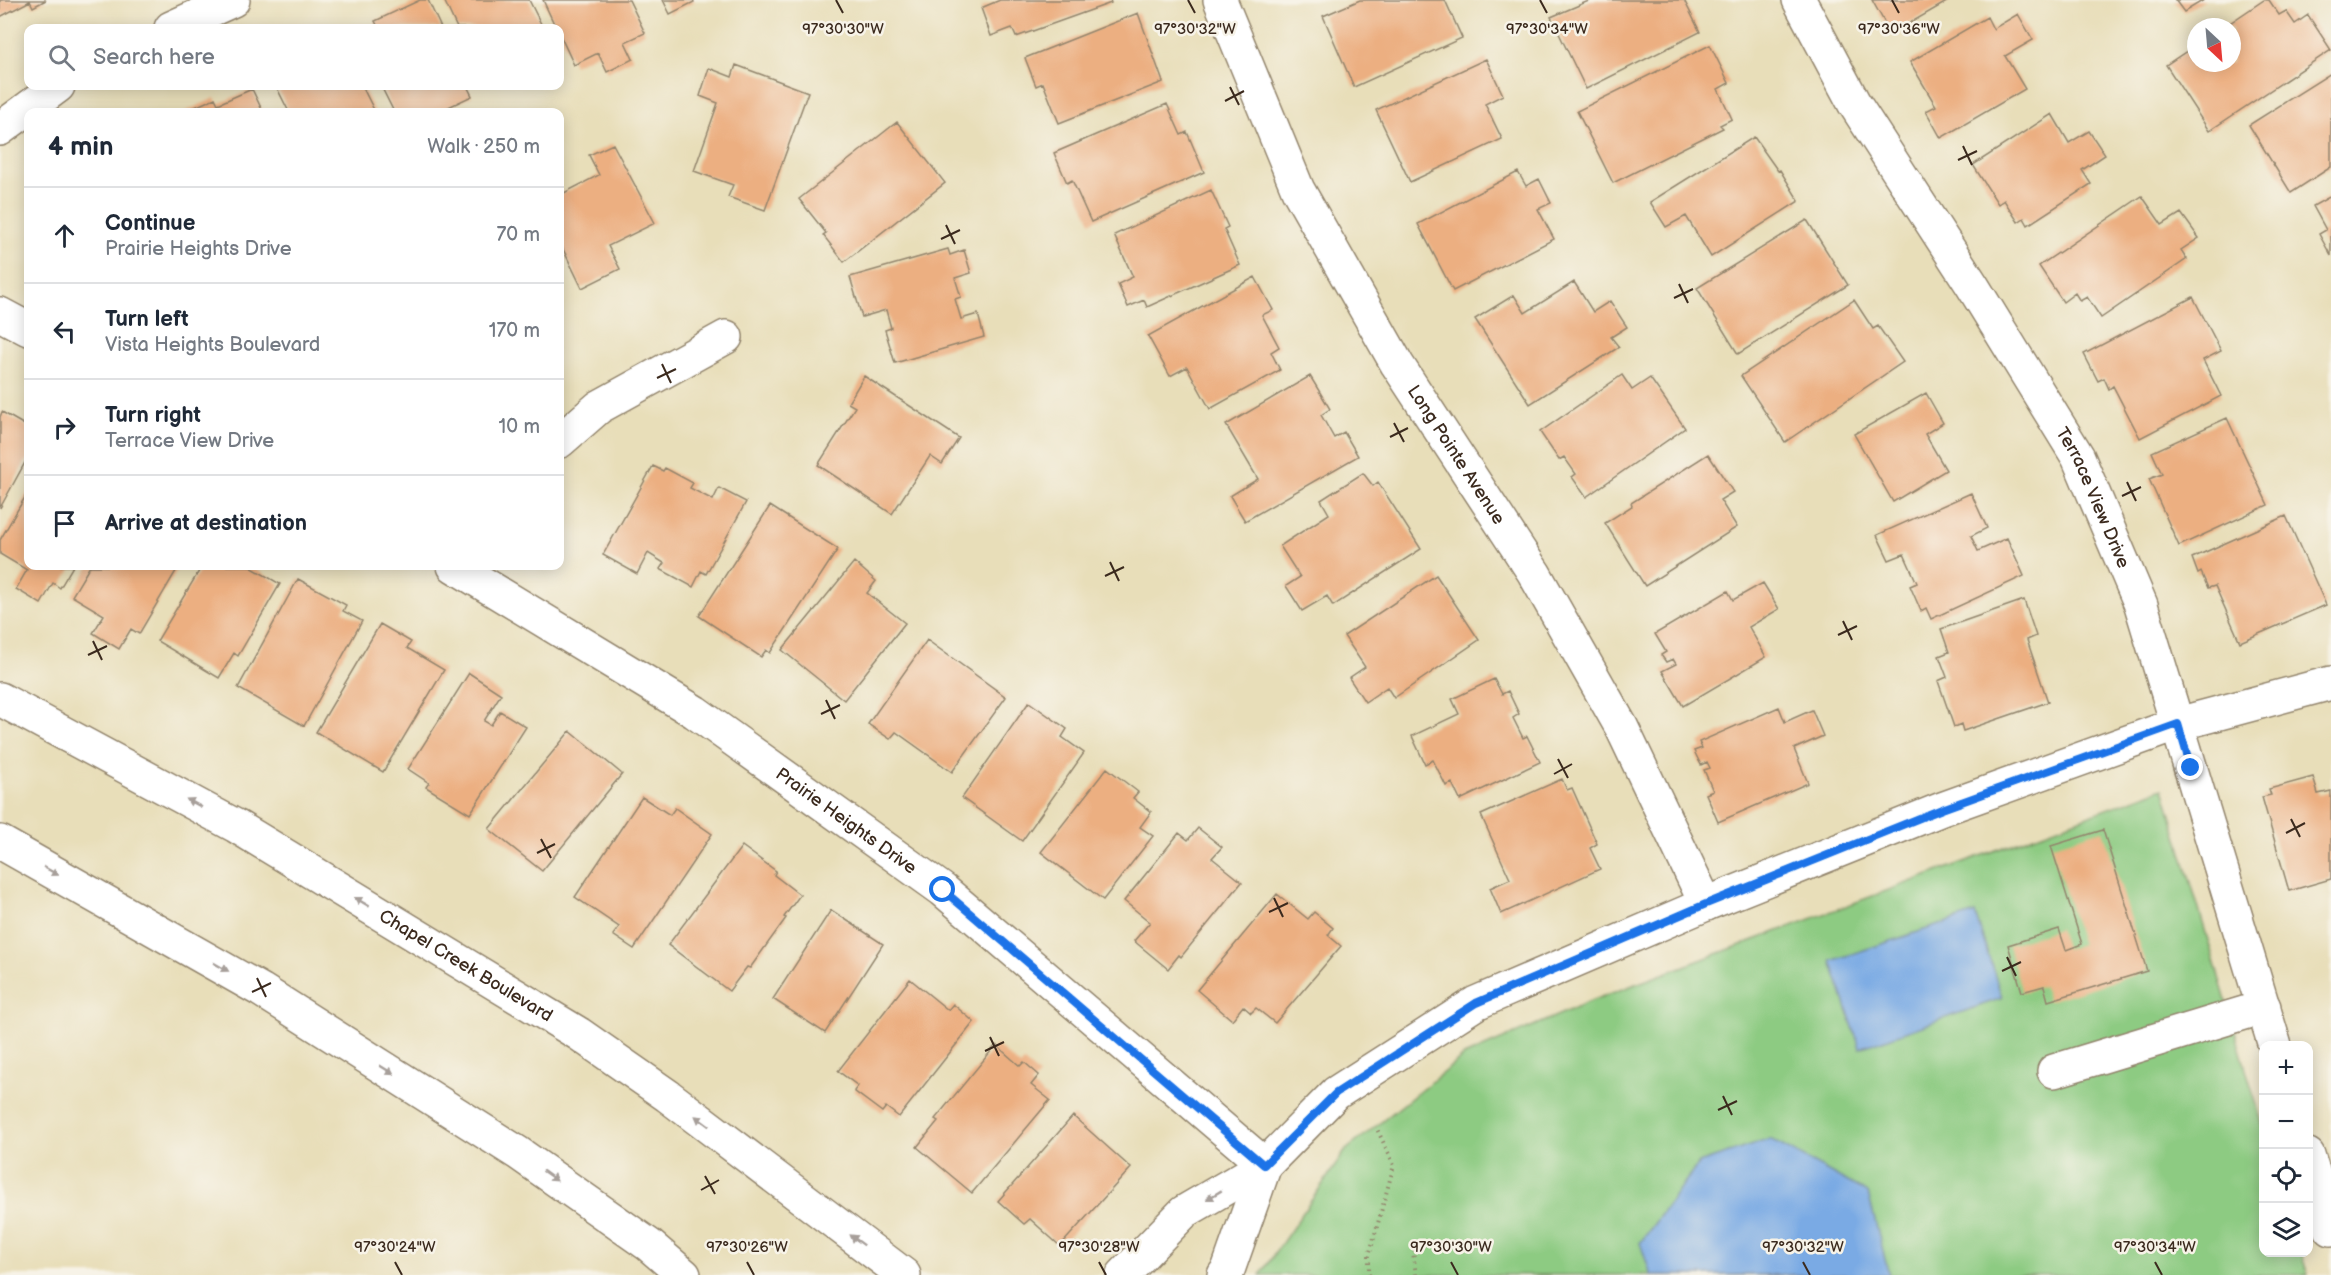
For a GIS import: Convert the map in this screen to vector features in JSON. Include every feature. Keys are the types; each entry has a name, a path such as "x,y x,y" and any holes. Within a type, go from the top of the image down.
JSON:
{"street":[{"path":"180,24 233,0"},
{"name":"Long Pointe Avenue","path":"1220,0 1298,190 1397,364 1534,573 1622,728 1706,904"},
{"name":"Terrace View Drive","path":"1799,0 1854,103 1972,285 2078,457 2142,605 2274,1041"},
{"path":"28,108 53,90"},
{"path":"0,129 24,111"},
{"path":"0,314 24,327"},
{"path":"564,437 598,407 726,337"},
{"name":"Prairie Heights Drive","path":"461,570 695,712 943,890 1264,1165"},
{"path":"1124,1275 1184,1212 1264,1165 1336,1093 1476,1003 1706,904 1942,809 2178,724 2331,683"},
{"name":"Chapel Creek Boulevard","path":"0,699 236,826 579,1034 668,1096 904,1275"},
{"path":"0,842 271,996 518,1153 649,1245 684,1275"},
{"path":"2054,1071 2264,1007"},
{"path":"1224,1275 1228,1270 1264,1165"},
{"path":"2313,1170 2331,1226"}],"path":[{"path":"1369,1275 1369,1256 1394,1164 1377,1129"},
{"path":"1416,1275 1413,1252 1428,1241"}],"green space":[{"path":"2163,788 2259,1112 2259,1257 2302,1257 2308,1275 1260,1275 1346,1150 1464,1056 1593,1000"}],"water":[{"path":"1975,913 2002,998 1860,1048 1831,961"},
{"path":"1770,1139 1868,1193 1889,1275 1651,1275 1640,1243 1699,1163"}],"building":[{"path":"0,0 46,0 33,7 30,1 0,17"},
{"path":"420,0 428,0 439,24 376,24 375,21"},
{"path":"444,0 529,0 541,24 455,24"},
{"path":"543,0 629,0 645,33 625,42 633,59 607,72 598,53 574,65 564,44 564,24 554,24"},
{"path":"663,0 693,0 694,2 670,14"},
{"path":"1000,0 1110,0 1111,3 1016,37 1012,28 991,36 981,8"},
{"path":"1360,0 1445,0 1462,38 1354,87 1323,16"},
{"path":"1591,0 1684,0 1700,32 1586,89 1551,17"},
{"path":"1872,0 1950,0 1891,34"},
{"path":"2175,0 2204,0 2184,12"},
{"path":"2264,0 2269,0 2279,15 2286,11 2295,24 2308,15 2331,50 2209,131 2166,65 2187,51 2187,72 2241,72 2241,18 2237,18"},
{"path":"1138,13 1163,82 1059,123 1043,83 1036,86 1025,58"},
{"path":"2018,14 2033,40 2005,56 2025,89 1941,138 1926,111 1936,106 1910,62 1987,17 1993,29"},
{"path":"1710,45 1729,83 1718,89 1732,119 1720,125 1723,128 1613,183 1577,111"},
{"path":"1486,59 1503,95 1485,104 1502,139 1410,182 1376,110"},
{"path":"736,65 808,92 765,210 728,197 733,185 694,171 718,103 700,96 709,68 732,77"},
{"path":"2331,73 2331,167 2291,193 2249,125"},
{"path":"252,90 261,108 193,108 215,98 218,104"},
{"path":"278,90 364,90 373,108 287,108"},
{"path":"383,90 469,90 472,96 446,108 392,108"},
{"path":"1167,104 1181,135 1187,132 1204,172 1091,222 1072,180 1067,183 1054,153"},
{"path":"2052,114 2069,143 2089,131 2105,155 2082,170 2091,184 2028,225 2024,218 2018,222 2004,200 1998,204 1973,165"},
{"path":"897,122 945,183 844,262 823,235 826,233 799,199"},
{"path":"1754,137 1778,171 1780,170 1799,201 1711,257 1686,216 1666,227 1650,202"},
{"path":"613,144 655,223 608,246 620,269 582,288 564,251 564,193 599,175 589,155"},
{"path":"1518,172 1526,186 1539,179 1551,203 1538,209 1554,239 1453,291 1418,224"},
{"path":"1211,190 1228,227 1224,229 1240,265 1147,307 1144,300 1128,307 1118,284 1133,277 1114,235"},
{"path":"2142,196 2162,225 2181,213 2199,238 2181,250 2187,259 2101,318 2087,297 2080,301 2075,293 2063,302 2039,266"},
{"path":"2331,196 2331,256 2319,234 2326,230 2313,206"},
{"path":"1807,220 1848,285 1738,354 1697,288"},
{"path":"948,249 950,255 964,250 971,273 955,278 961,297 955,299 961,319 978,314 984,337 895,363 885,330 891,328 886,310 862,317 850,277"},
{"path":"1255,277 1273,310 1262,315 1279,347 1271,352 1280,370 1210,409 1187,367 1170,376 1148,336"},
{"path":"1574,282 1593,312 1610,301 1627,327 1611,337 1619,347 1530,404 1475,319 1514,295 1525,313"},
{"path":"2193,297 2221,351 2203,360 2221,396 2140,438 2113,386 2109,389 2104,378 2098,381 2084,354"},
{"path":"1854,300 1873,329 1878,326 1903,362 1785,442 1741,376"},
{"path":"1622,375 1632,390 1650,378 1685,428 1586,497 1572,477 1576,474 1564,457 1559,460 1540,432"},
{"path":"864,376 959,438 942,464 930,456 892,514 818,465 855,407 848,403"},
{"path":"1310,376 1330,409 1321,415 1334,438 1344,432 1358,456 1245,521 1230,496 1258,479 1226,425"},
{"path":"1926,393 1943,423 1925,434 1946,470 1893,502 1854,434"},
{"path":"2,412 24,425 24,464 0,508 0,417"},
{"path":"2227,418 2268,505 2179,546 2149,479 2162,474 2152,452"},
{"path":"1708,454 1733,492 1720,500 1737,527 1645,586 1605,523 1632,506 1631,503"},
{"path":"653,466 663,471 665,468 693,483 690,488 713,500 719,488 746,502 706,574 701,571 693,587 660,569 664,563 648,553 637,574 603,555"},
{"path":"1363,473 1373,486 1378,482 1421,549 1333,606 1327,596 1302,611 1286,586 1300,577 1280,546 1329,514 1321,500"},
{"path":"1971,493 1987,528 1971,536 1978,551 2007,538 2024,576 1931,619 1926,608 1921,611 1910,586 1917,583 1904,554 1889,560 1877,535"},
{"path":"24,499 24,568 0,554 0,540"},
{"path":"770,506 838,549 770,653 766,650 761,657 699,616"},
{"path":"2286,516 2326,605 2240,642 2215,586 2208,588 2201,572 2198,574 2192,558"},
{"path":"854,562 876,581 867,593 905,623 844,700 782,650"},
{"path":"27,570 71,570 60,588 53,583 41,604 16,589"},
{"path":"88,570 177,570 139,634 131,629 119,649 93,633 104,615 72,596"},
{"path":"200,570 256,570 280,584 238,656 234,653 219,678 157,641"},
{"path":"1436,575 1479,640 1394,698 1387,687 1365,702 1349,678 1365,667 1344,636"},
{"path":"298,579 346,605 343,611 362,621 304,726 238,688"},
{"path":"1763,583 1779,609 1749,627 1766,657 1683,706 1662,671 1676,664 1673,659 1666,662 1661,655 1666,652 1655,634 1728,591 1733,600"},
{"path":"2024,600 2036,636 2027,640 2048,702 1963,731 1961,724 1954,727 1938,681 1947,677 1939,656 1949,652 1941,629"},
{"path":"380,624 411,642 407,648 444,670 383,772 316,732"},
{"path":"927,640 1006,697 952,772 896,732 890,739 868,724"},
{"path":"469,673 501,694 484,721 491,725 500,711 526,727 470,814 426,787 429,783 408,769"},
{"path":"1494,679 1502,694 1508,691 1519,714 1513,718 1523,738 1527,736 1540,762 1460,800 1452,783 1446,786 1433,760 1425,764 1412,736 1459,714 1452,699"},
{"path":"1029,702 1067,729 1062,737 1084,753 1022,841 962,798"},
{"path":"1779,707 1785,722 1812,710 1823,736 1794,749 1808,783 1718,822 1706,794 1713,791 1704,770 1710,768 1707,762 1701,765 1694,751 1702,748 1699,742"},
{"path":"570,731 622,774 542,871 489,829"},
{"path":"1107,768 1138,792 1133,798 1151,812 1140,827 1153,836 1103,900 1041,852"},
{"path":"2313,777 2318,794 2331,791 2331,879 2289,891 2262,797 2271,795 2269,789"},
{"path":"1562,779 1567,790 1572,788 1597,844 1590,848 1600,869 1501,914 1490,888 1510,879 1481,815"},
{"path":"642,797 670,815 675,808 712,834 634,949 613,935 619,927 575,897"},
{"path":"1198,828 1222,847 1212,858 1242,882 1181,957 1179,955 1168,969 1134,941 1150,922 1124,901 1179,833 1188,840"},
{"path":"2103,830 2147,971 2048,1001 2044,986 2022,992 2008,945 2059,929 2066,950 2082,944 2051,846"},
{"path":"742,846 776,871 774,875 800,895 750,968 747,967 729,991 668,945"},
{"path":"1277,894 1308,919 1314,912 1333,928 1328,935 1341,946 1275,1023 1256,1008 1251,1013 1243,1006 1232,1020 1197,990"},
{"path":"831,910 883,944 825,1033 773,999"},
{"path":"910,979 948,1010 953,1004 974,1022 899,1117 886,1107 882,1112 854,1091 858,1086 838,1071"},
{"path":"996,1045 1020,1066 1024,1062 1039,1075 1031,1085 1050,1100 972,1193 917,1147 938,1121 935,1119"},
{"path":"1073,1116 1131,1168 1060,1246 1030,1219 1024,1224 998,1201"}],"route":[{"path":"943,890 1264,1165 1336,1093 1476,1003 1587,954 1942,809 2178,724 2191,768"}]}
